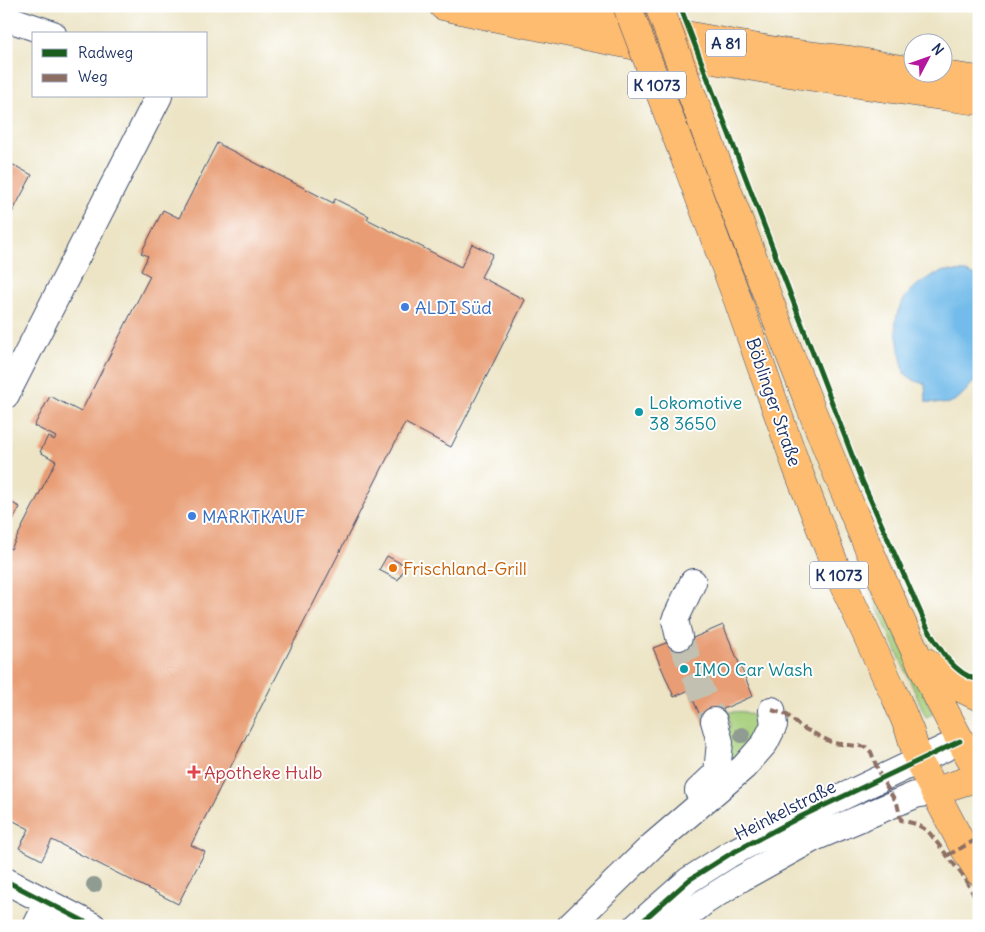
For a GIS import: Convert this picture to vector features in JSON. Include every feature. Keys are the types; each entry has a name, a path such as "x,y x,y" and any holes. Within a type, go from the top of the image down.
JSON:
{"main road":[{"name":"A 81","path":"443,6 556,31 714,60 979,101"},
{"name":"A 81","path":"541,6 583,16 729,43 902,69"},
{"name":"Böblinger Straße","path":"627,6 737,298 799,474 838,573 896,698 910,732 918,760 935,791"},
{"name":"Böblinger Straße","path":"659,6 805,396 850,506 916,653 969,736 979,773"},
{"path":"952,76 979,80"},
{"path":"916,653 952,684 979,697"},
{"path":"935,791 979,777"},
{"name":"K 1073","path":"935,791 963,846 979,872"}],"street":[{"path":"6,18 47,32"},
{"path":"6,395 158,98"},
{"path":"679,638 675,620 693,582"},
{"path":"691,805 744,766 765,744 774,725 772,710"},
{"path":"570,926 653,845 691,805 717,773 720,742 714,721"},
{"name":"Heinkelstraße","path":"636,926 689,880 730,854 802,816 969,736"},
{"path":"674,926 704,902 742,878 814,838 915,795 935,791"},
{"path":"6,881 59,913 94,926"},
{"path":"36,926 59,913"}],"green space":[{"path":"867,571 933,714 926,717 862,573"},
{"path":"728,712 745,712 753,717 757,723 754,737 734,764 726,762 730,725"}],"water":[{"path":"944,271 966,272 979,277 979,378 954,401 944,404 926,402 925,384 915,381 904,373 897,337 896,319 902,302 913,289 928,278"}],"building":[{"name":"MARKTKAUF","path":"217,143 333,203 335,199 369,216 367,219 461,267 472,244 493,254 481,277 525,300 451,447 405,423 191,845 205,852 178,904 52,840 42,860 19,848 29,829 6,817 6,546 11,549 56,461 40,452 48,436 54,440 56,437 34,426 50,396 81,412 150,276 141,271 148,256 141,253 163,210 179,218"},
{"path":"6,161 32,175 6,224"},
{"path":"6,500 20,507 6,533"},
{"name":"Frischland-Grill","path":"387,556 406,566 398,580 379,570"},
{"path":"723,625 753,696 723,709 726,716 704,725 689,690 674,697 653,648 691,633 693,638"}],"tunnel":[{"path":"679,637 714,721"}],"marked path":[{"path":"772,710 787,715 801,727 833,743 866,747 871,752 881,778 897,803 901,820 916,824 928,831 963,876 979,904"},
{"path":"948,855 979,838"}],"cycle path":[{"path":"680,6 860,476 931,635 954,666 970,677 979,680"},
{"path":"637,926 689,880 730,854 802,816 960,741"},
{"path":"6,881 93,926"}],"place":[{"name":"ALDI Süd","path":"405,307"},
{"name":"Lokomotive 38 3650","path":"639,412"},
{"name":"MARKTKAUF","path":"192,516"},
{"name":"Frischland-Grill","path":"393,568"},
{"name":"IMO Car Wash","path":"684,669"},
{"name":"Apotheke Hulb","path":"194,772"}]}
